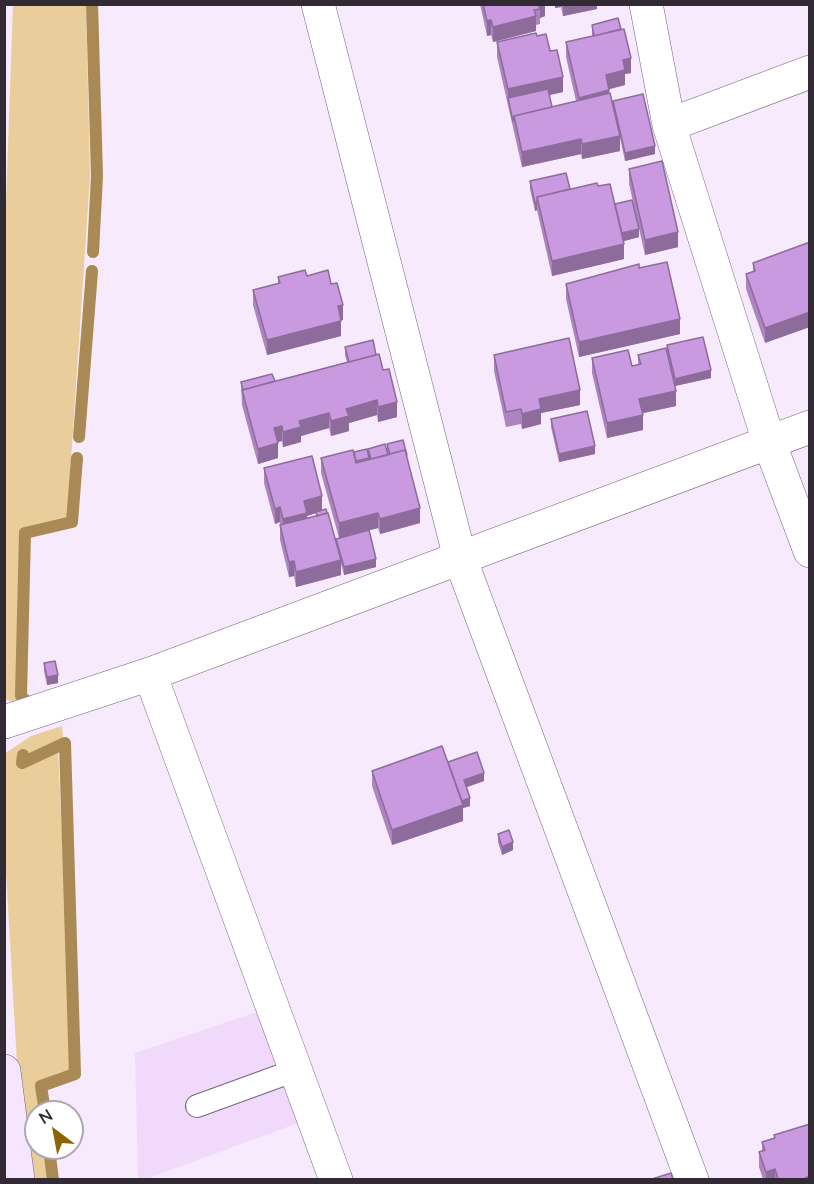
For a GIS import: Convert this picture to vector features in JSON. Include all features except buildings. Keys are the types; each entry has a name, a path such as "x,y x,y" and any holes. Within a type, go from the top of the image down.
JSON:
{"main road":[{"path":"4,1071 18,1179"}],"street":[{"path":"318,4 460,558 692,1179"},
{"path":"645,4 669,125 769,442 810,551"},
{"path":"669,125 810,72"},
{"path":"4,722 150,674 810,427"},
{"path":"150,674 336,1179"}],"lane":[{"path":"197,1106 296,1070"}],"shaded area":[{"path":"13,5 86,5 90,177 67,518 21,529 16,704 4,698 4,259"},
{"path":"62,726 63,739 24,758 25,752 20,754 19,766 58,750 73,1071 37,1083 39,1100 24,1100 24,1109 17,1064 5,854 4,754 31,736"},
{"path":"260,1011 301,1122 146,1179 138,1179 135,1053"},
{"path":"32,1160 48,1160 50,1179 35,1179"}],"waterway":[{"path":"92,4 97,176 93,252"},
{"path":"79,437 92,271"},
{"path":"37,700 28,703 21,696 25,533 72,522 77,458"},
{"path":"23,755 22,763 65,743 75,1074 41,1086 43,1100"},
{"path":"50,1160 53,1180"}]}
